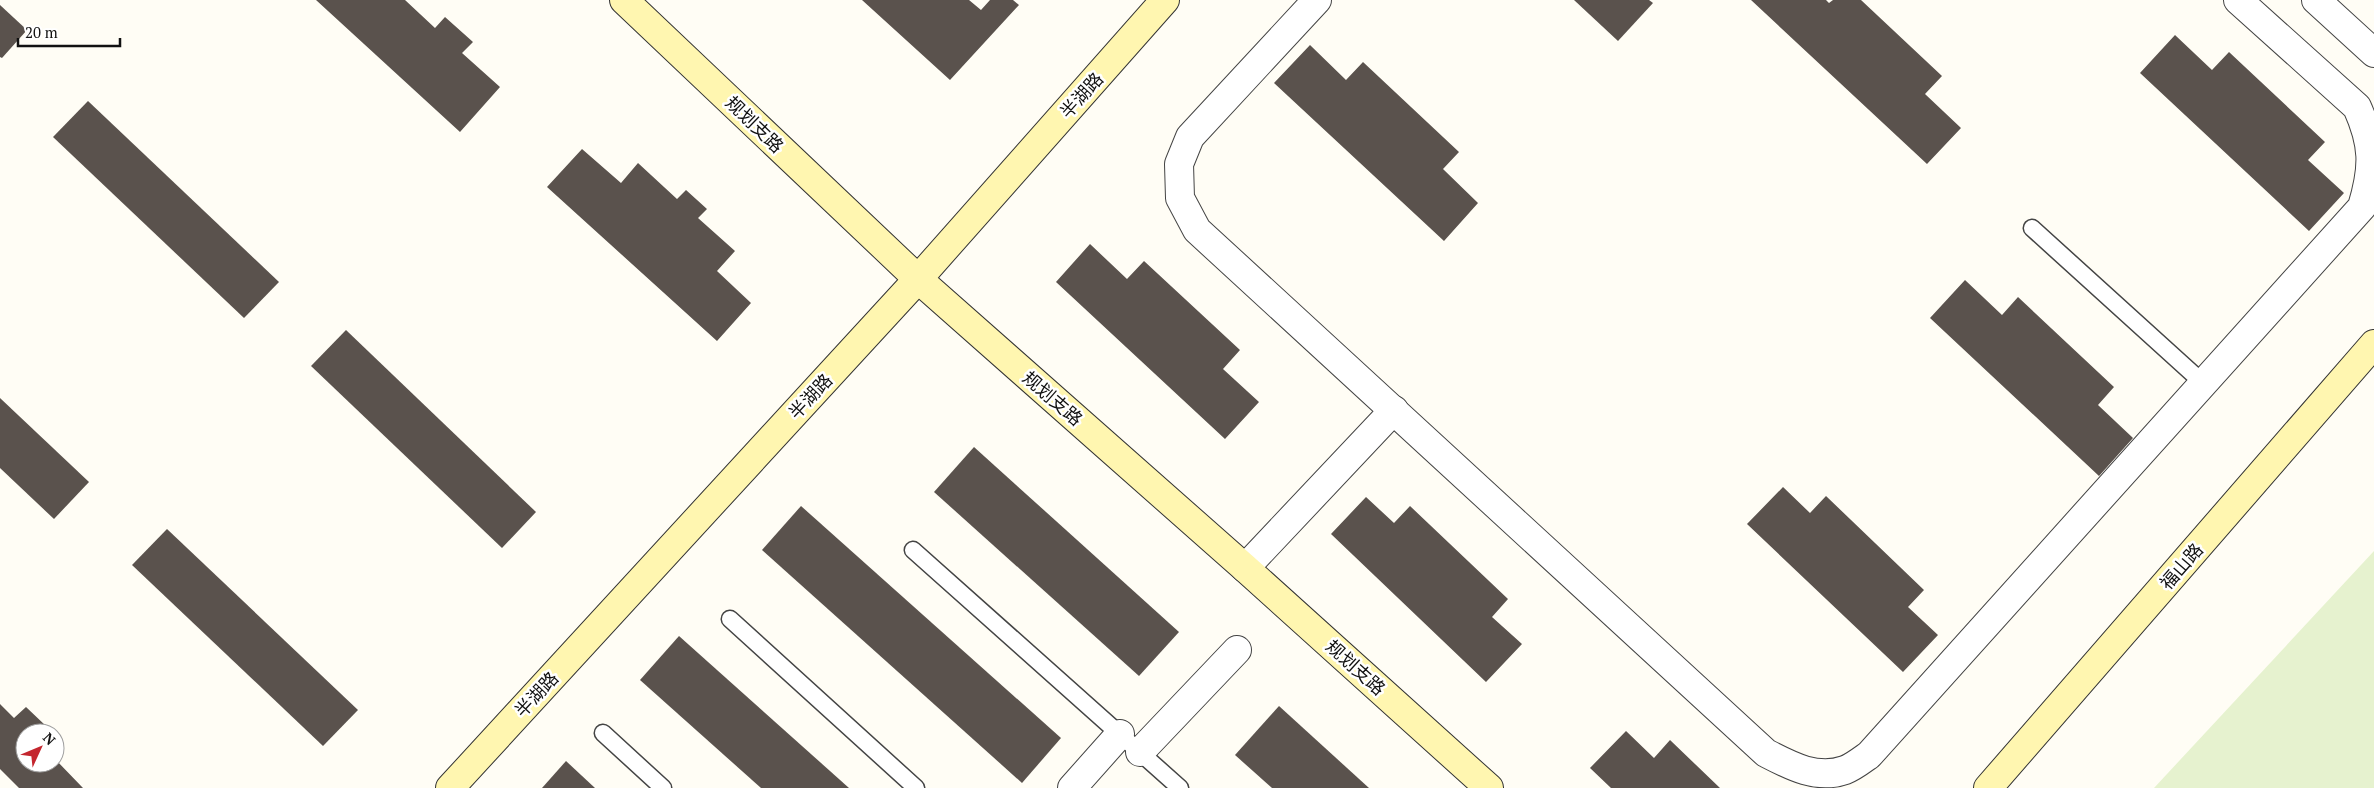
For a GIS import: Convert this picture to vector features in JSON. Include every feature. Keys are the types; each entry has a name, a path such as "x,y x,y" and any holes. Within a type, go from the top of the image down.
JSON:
{"street":[{"name":"规划支路","path":"624,0 918,279 1245,568 1489,788"},
{"name":"半湖路","path":"450,788 918,279 1165,0"},
{"path":"1317,0 1190,137 1179,164 1180,198 1196,230 1766,753 1795,768 1820,774 1846,770 1869,755 2362,207 2373,174 2369,130 2357,107 2238,0"},
{"path":"2316,0 2374,53"},
{"name":"福山路","path":"1988,788 2374,344"},
{"path":"1245,568 1394,410"},
{"path":"1140,752 1237,650"},
{"path":"1072,788 1120,734"}],"lane":[{"path":"2032,228 2203,383"},
{"path":"913,550 1180,788"},
{"path":"730,619 916,788"},
{"path":"603,733 663,788"}],"green space":[{"path":"2374,551 2374,788 2154,788"}],"building":[{"path":"316,0 405,0 435,28 445,17 473,42 462,53 500,87 460,132"},
{"path":"862,0 969,0 981,10 990,0 1013,0 1019,5 950,80"},
{"path":"1574,0 1649,0 1653,3 1618,41"},
{"path":"1751,0 1826,0 1829,3 1833,0 1861,0 1942,76 1925,94 1961,128 1927,164"},
{"path":"0,5 27,30 2,58 0,57"},
{"path":"2175,35 2212,70 2229,52 2325,142 2308,160 2344,193 2309,231 2140,73"},
{"path":"1310,45 1346,80 1363,62 1459,152 1443,169 1478,203 1444,241 1274,83"},
{"path":"88,101 279,282 244,318 53,137"},
{"path":"582,149 621,183 638,163 677,199 686,190 707,209 698,218 735,251 717,271 751,303 717,341 547,187"},
{"path":"1090,244 1127,279 1144,261 1240,350 1223,369 1259,402 1225,439 1056,282"},
{"path":"1965,280 2002,315 2018,297 2114,387 2098,405 2133,438 2099,476 1930,318"},
{"path":"346,330 536,512 502,548 311,366"},
{"path":"0,398 89,482 54,519 0,468"},
{"path":"974,447 1179,632 1139,676 934,492"},
{"path":"1783,487 1810,513 1826,496 1924,590 1908,607 1938,635 1903,672 1747,524"},
{"path":"1366,497 1394,523 1410,506 1508,599 1492,617 1522,644 1486,682 1331,534"},
{"path":"801,506 1061,738 1022,783 762,550"},
{"path":"167,529 358,710 323,746 132,565"},
{"path":"679,636 849,788 761,788 640,680"},
{"path":"0,704 14,718 26,707 43,723 15,723 15,773 65,773 65,769 83,788 19,788 0,769"},
{"path":"1279,706 1369,788 1272,788 1235,755"},
{"path":"1626,731 1654,758 1670,740 1720,788 1611,788 1590,768"},
{"path":"566,761 595,788 542,788"}]}
